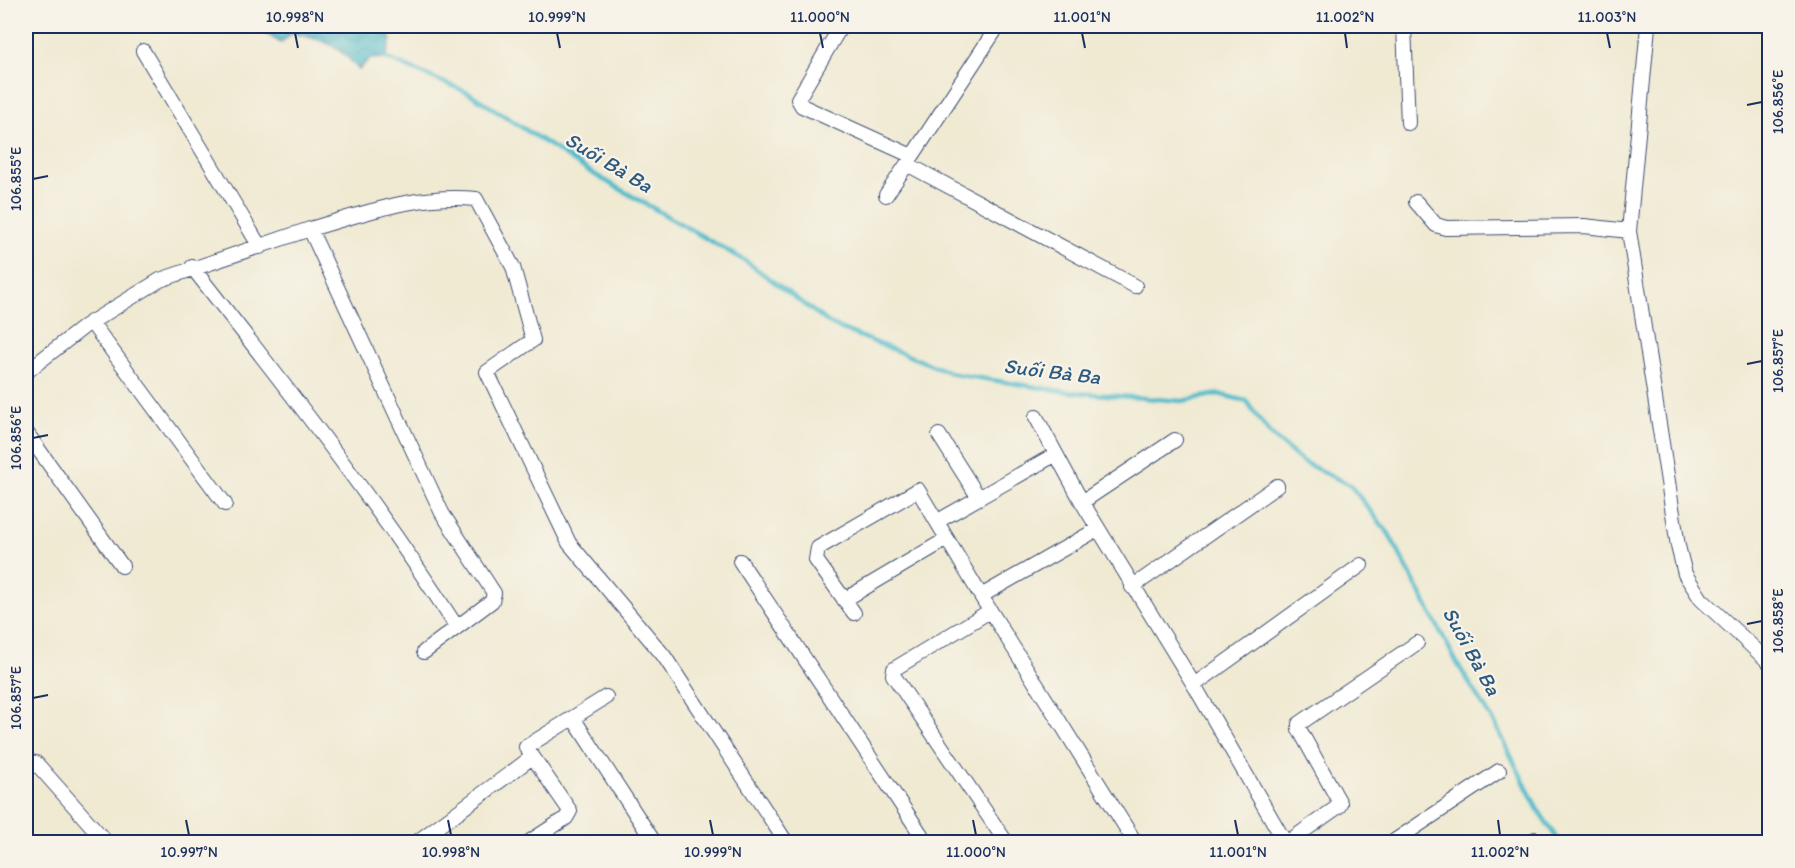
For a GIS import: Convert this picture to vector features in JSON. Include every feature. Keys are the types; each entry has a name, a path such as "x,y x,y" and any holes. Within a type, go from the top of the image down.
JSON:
{"street":[{"path":"841,26 798,99 802,106 910,160 1135,286"},
{"path":"886,195 998,26"},
{"path":"1404,26 1408,123"},
{"path":"1648,26 1629,231 1678,546 1685,574 1701,599 1770,663"},
{"path":"143,51 260,247"},
{"path":"26,372 91,322 147,287 192,267 384,208 445,196 476,199 513,267 533,340 487,372 569,543 664,656 786,843"},
{"path":"1416,202 1436,225 1446,228 1584,226 1629,231"},
{"path":"310,229 442,513 494,593 492,601 424,652"},
{"path":"192,267 295,399 424,574 456,626"},
{"path":"91,322 225,504"},
{"path":"1036,417 1082,502 1194,685 1286,843 1340,803 1299,729 1299,724 1418,643"},
{"path":"26,432 122,566"},
{"path":"939,435 979,498"},
{"path":"1082,502 1175,440"},
{"path":"938,521 1056,454"},
{"path":"1132,587 1277,486"},
{"path":"854,613 816,560 818,548 915,490 922,493 990,611 1135,843"},
{"path":"981,596 1098,529"},
{"path":"844,600 947,539"},
{"path":"740,561 926,843"},
{"path":"1194,685 1361,565"},
{"path":"990,611 894,669 894,675 1006,843"},
{"path":"529,843 566,818 570,811 531,758 526,747 606,697"},
{"path":"573,718 654,843"},
{"path":"417,843 531,758"},
{"path":"26,762 36,763 106,843"},
{"path":"1393,843 1499,771"}],"water":[{"path":"253,26 382,26 391,39 386,58 369,59 359,70 344,54 330,44 292,33 281,43"}],"waterway":[{"name":"Suối Bà Ba","path":"386,58 469,93 592,173 747,262 832,325 954,374 1068,392 1182,401 1218,394 1246,401 1270,434 1303,462 1350,485 1389,534 1457,663 1496,726 1537,808 1559,842"}]}
